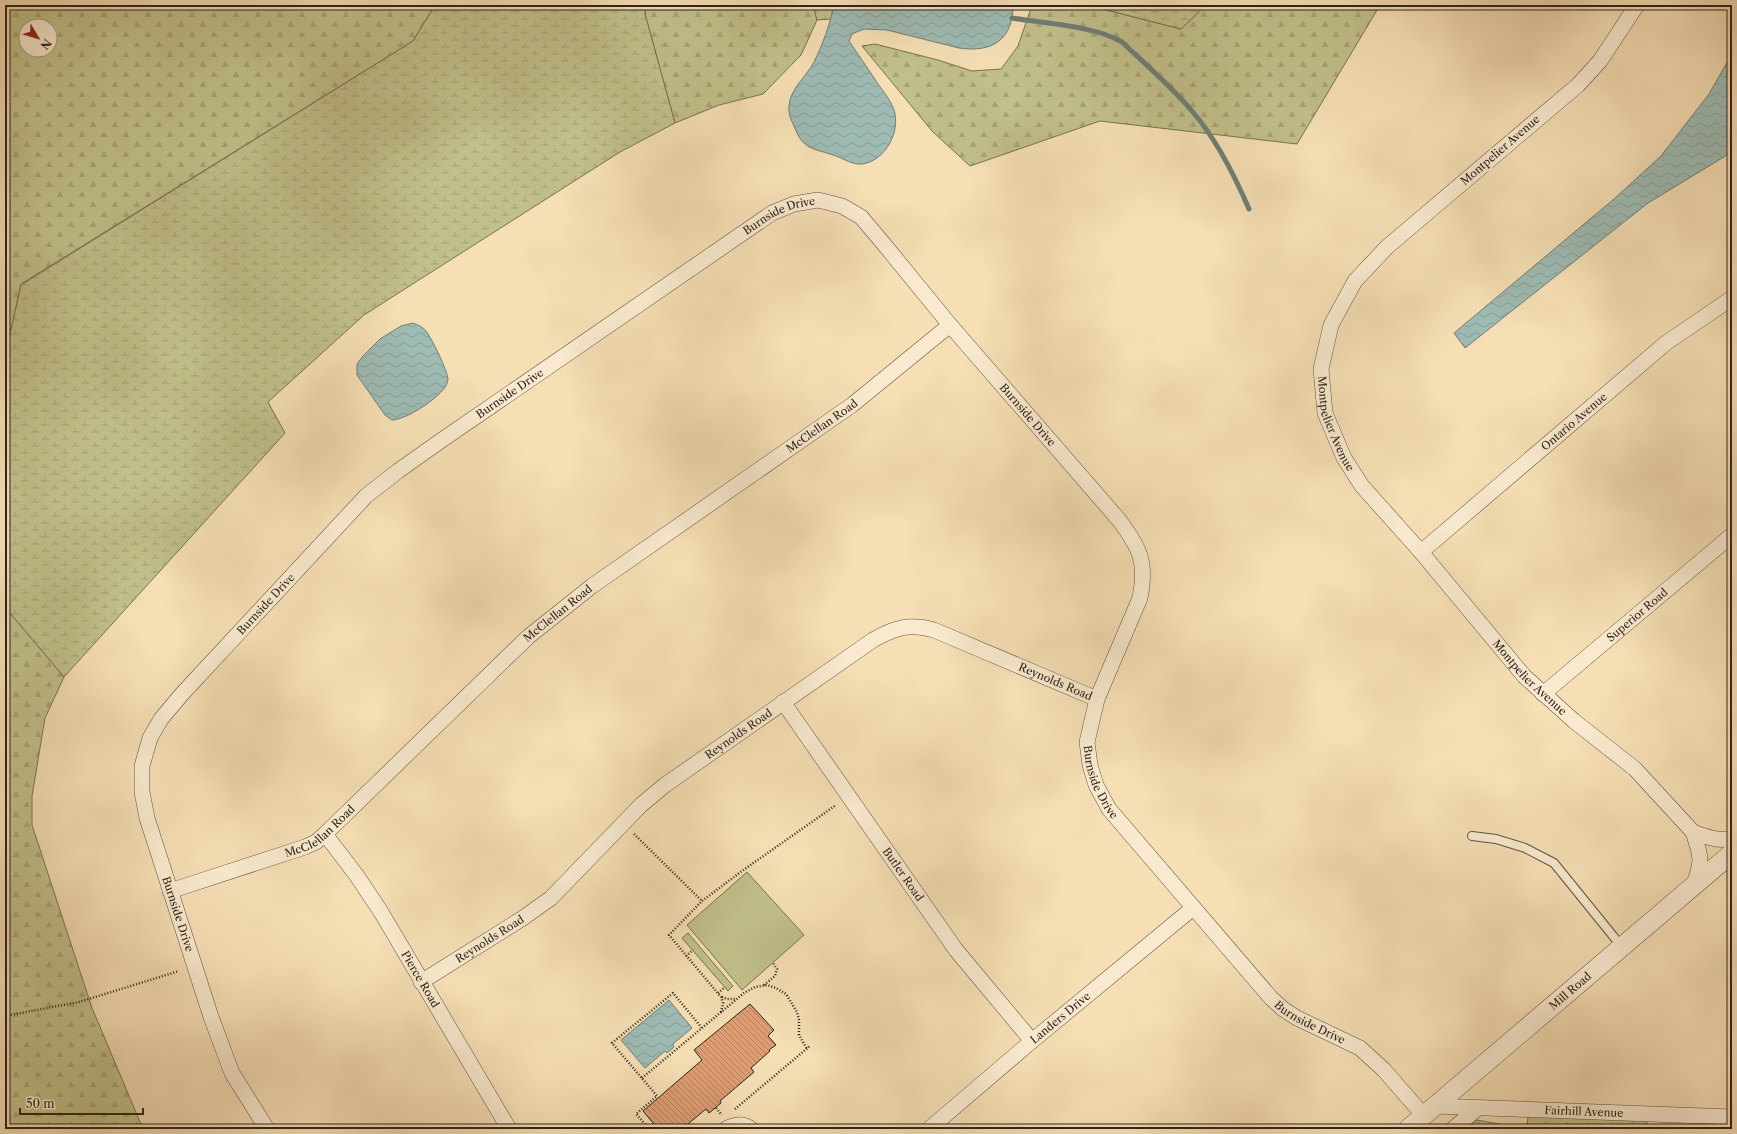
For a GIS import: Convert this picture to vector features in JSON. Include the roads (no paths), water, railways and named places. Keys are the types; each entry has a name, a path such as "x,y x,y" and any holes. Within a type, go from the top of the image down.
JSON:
{"street":[{"name":"Montpelier Avenue","path":"1638,5 1600,60 1578,85 1387,247 1355,281 1331,325 1321,368 1325,413 1344,458 1362,486 1421,552 1524,676 1574,721 1635,769 1693,832 1701,858 1700,867 1694,884"},
{"name":"Burnside Drive","path":"267,1129 232,1073 211,1017 146,818 142,783 144,758 155,729 182,694 374,489 772,213 794,204 818,200 842,206 861,217 950,325 1119,520 1135,541 1142,565 1143,582 1140,598 1097,700 1087,742 1090,765 1096,785 1109,809 1271,998 1283,1009 1297,1018 1360,1048 1430,1111"},
{"name":"Ontario Avenue","path":"1421,552 1666,343 1732,298"},
{"name":"McClellan Road","path":"170,891 305,847 316,842 522,642 559,611 599,581 852,405 950,325"},
{"name":"Superior Road","path":"1543,694 1732,535"},
{"name":"Reynolds Road","path":"421,982 523,918 551,898 624,823 665,785 878,637 897,628 920,626 934,630 1097,700"},
{"name":"Butler Road","path":"783,702 956,950 1032,1041"},
{"name":"Montpelier Avenue","path":"1693,832 1713,839 1732,839"},
{"name":"Pierce Road","path":"325,834 357,876 381,912 509,1129"},
{"name":"Mill Road","path":"1408,1129 1732,853"},
{"name":"Landers Drive","path":"929,1129 1032,1041 1193,908"},
{"name":"Fairhill Avenue","path":"1430,1111 1478,1108 1732,1117"},
{"path":"1453,1129 1478,1108"},
{"path":"726,1129 737,1124 751,1129"}],"lane":[{"path":"1472,836 1496,839 1525,848 1554,863 1622,947"}],"water":[{"path":"834,5 1013,5 1012,17 1005,35 991,46 981,48 959,48 887,30 864,29 852,34 849,41 889,100 894,110 896,119 893,136 884,151 870,162 859,164 815,150 805,144 797,134 789,111 792,94 811,68 820,48"},
{"path":"1732,54 1732,152 1648,203 1465,348 1454,333 1614,199 1661,156 1709,94"},
{"path":"413,323 423,328 429,335 443,363 448,380 446,386 440,393 424,406 406,416 392,420 385,415 357,375 357,364 380,339 401,326"},
{"path":"669,1000 692,1028 673,1044 674,1047 667,1053 665,1051 645,1068 621,1040"}],"waterway":[{"path":"1012,18 1098,32 1122,42 1176,93 1201,122 1224,158 1249,209"}]}
